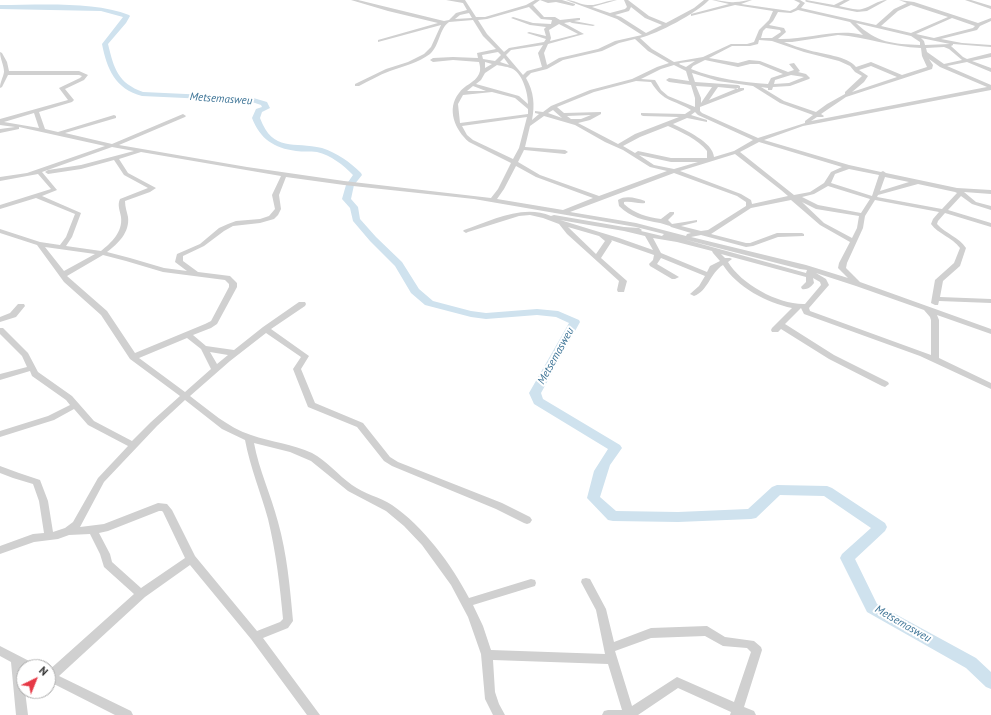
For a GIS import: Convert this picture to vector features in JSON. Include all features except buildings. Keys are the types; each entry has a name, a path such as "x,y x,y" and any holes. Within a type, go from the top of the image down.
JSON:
{"street":[{"path":"353,0 426,19 448,22"},
{"path":"448,0 463,1 485,35 502,52 530,91 532,112 522,148 501,190 493,200"},
{"path":"380,41 448,22 476,20 530,6 538,0"},
{"path":"542,0 548,2 558,0 610,15 623,20 646,35"},
{"path":"571,0 585,7 614,0"},
{"path":"609,0 628,3 650,19 667,25"},
{"path":"522,78 529,72 545,68 562,59 600,50 617,42 646,35 700,7 707,0"},
{"path":"714,0 734,5 791,12 798,9 806,1"},
{"path":"678,19 750,0"},
{"path":"796,0 857,11 865,10 885,0"},
{"path":"833,7 848,0"},
{"path":"901,0 978,24"},
{"path":"877,27 897,9 919,0"},
{"path":"967,0 991,8"},
{"path":"627,10 628,3"},
{"path":"530,6 543,18 593,25"},
{"path":"798,9 915,36 926,45 943,66 991,87"},
{"path":"610,15 627,10 638,11"},
{"path":"776,10 771,21 764,26 760,32 759,39 756,43 752,45 730,45 691,65 688,70 697,90 699,108 703,116 758,140 848,167 883,173 959,192 991,192"},
{"path":"357,85 387,71 413,62 428,53 435,45 442,26 456,16 469,11"},
{"path":"915,36 953,16"},
{"path":"513,18 552,25"},
{"path":"531,43 557,19"},
{"path":"483,72 479,54 486,52 502,52 509,49 540,44 582,34 557,19"},
{"path":"568,21 578,19"},
{"path":"926,45 957,32 975,29 978,24 991,19"},
{"path":"532,22 546,30 548,41 541,53 545,68"},
{"path":"852,22 867,36 877,40"},
{"path":"764,26 782,29 784,32 773,40"},
{"path":"954,43 951,40 957,32"},
{"path":"759,39 792,41 838,34 856,35 901,45 946,46 962,44"},
{"path":"538,36 548,41"},
{"path":"538,36 540,44"},
{"path":"915,36 926,45 946,46 952,48 957,55 991,70"},
{"path":"458,125 553,107 586,93 634,80 674,63 704,58 738,64 749,62 760,63 789,74 804,75 807,78 784,85 751,85 711,77 688,70 674,63 659,56 643,45 637,38"},
{"path":"773,40 806,51 841,60 852,65 865,77 862,81 851,88 846,95"},
{"path":"617,42 643,45"},
{"path":"926,45 954,43 991,46"},
{"path":"926,45 925,57 930,65 930,68"},
{"path":"502,52 496,63 483,72 479,79 461,93 454,106 458,125 465,136 471,141 514,162 538,176 598,198"},
{"path":"0,55 6,62 7,73 0,86"},
{"path":"802,125 829,105 846,95 930,68 991,56"},
{"path":"433,60 470,60 496,63 514,68"},
{"path":"769,93 770,85 773,79 797,71 792,64"},
{"path":"856,69 871,64 902,77"},
{"path":"0,122 72,100 62,88 82,79 85,75 79,73 7,73"},
{"path":"645,75 661,81 690,77 711,77"},
{"path":"710,85 721,79"},
{"path":"634,80 716,86 742,87 751,85 769,93 782,102 817,115 835,118"},
{"path":"661,81 661,93 666,97 699,108"},
{"path":"472,84 493,92 517,97 532,112 569,121 579,122 599,114 563,115"},
{"path":"618,146 645,131 668,124 699,108 751,85"},
{"path":"699,108 716,86"},
{"path":"565,212 661,175 736,152 758,140 802,125 991,87"},
{"path":"461,93 493,92"},
{"path":"527,126 553,107"},
{"path":"553,107 569,121 630,152 652,166 661,175"},
{"path":"36,111 43,130"},
{"path":"643,114 684,117 690,116 722,125"},
{"path":"30,174 111,146 183,116"},
{"path":"59,134 114,117"},
{"path":"0,122 140,151 284,175 493,200 565,212 648,232 683,236 858,284 991,332"},
{"path":"668,124 687,134 709,150 722,156"},
{"path":"0,131 24,126"},
{"path":"522,148 565,152"},
{"path":"709,150 711,156 710,160"},
{"path":"0,179 81,167 140,151"},
{"path":"630,152 661,159 710,160"},
{"path":"736,152 796,198 818,220 851,244"},
{"path":"63,275 102,253 115,243 124,228 125,220 122,200 153,188 126,174 116,158"},
{"path":"683,236 705,234 748,207 796,198 812,193 827,184 833,173 831,162"},
{"path":"652,166 674,171 739,195 749,201 748,207"},
{"path":"833,173 848,167"},
{"path":"0,207 50,192 54,189 40,173"},
{"path":"858,284 842,268 851,244 860,228 863,215 874,196 883,173"},
{"path":"197,274 179,262 179,255 202,244 220,229 228,225 265,220 274,215 278,209 274,200 275,195 284,175"},
{"path":"880,182 900,177"},
{"path":"874,196 907,184 921,182"},
{"path":"827,184 874,196 887,201 944,211 991,225"},
{"path":"770,202 782,195 783,189"},
{"path":"959,192 974,203 991,208"},
{"path":"928,309 936,299 940,280 957,264 963,248 960,244 941,232 934,224 959,192"},
{"path":"37,196 78,213 69,237 62,247"},
{"path":"796,198 816,207 863,215"},
{"path":"643,202 630,199 621,200 621,206 630,214 641,218 665,222 673,226 746,245 751,245 777,235 802,235"},
{"path":"869,205 887,201"},
{"path":"816,207 818,220"},
{"path":"466,231 518,214 530,213 581,220 624,229 642,230 810,275 823,281 825,285 807,306 805,310 807,312 908,348 991,386"},
{"path":"665,222 664,220 672,213"},
{"path":"545,216 561,223 617,239 687,265 709,275"},
{"path":"673,226 695,221"},
{"path":"561,223 568,233 623,281 621,290"},
{"path":"0,230 38,244 102,253 128,259 163,270 227,278 233,283 233,287 214,322 188,335 133,357"},
{"path":"648,232 659,255 653,264 675,278"},
{"path":"597,258 609,241 599,234"},
{"path":"38,244 63,275 104,313 133,357 146,368 237,434 295,450 310,456 328,468 351,489 388,508 402,518 436,556 455,583 466,603 486,655 488,693 499,715"},
{"path":"709,248 721,256 732,273 747,285 780,302 798,307 807,306"},
{"path":"694,294 702,287 713,268 724,261 738,256"},
{"path":"803,268 810,275 810,283 805,287"},
{"path":"936,299 991,301"},
{"path":"0,550 33,538 58,535 76,526 101,480 134,446 215,368 302,304"},
{"path":"0,320 13,316 21,306"},
{"path":"798,307 778,327 854,370 885,384"},
{"path":"928,309 934,316 935,320 935,360"},
{"path":"266,329 305,356 297,369 311,405 360,425 387,459 395,464 499,506 527,520"},
{"path":"0,330 25,355 35,374 69,398 92,423 134,446"},
{"path":"188,335 204,348 215,368"},
{"path":"204,348 234,353"},
{"path":"0,377 32,368"},
{"path":"0,434 51,418 76,405"},
{"path":"249,438 252,458 266,496 281,556 288,621 284,625 256,636"},
{"path":"0,469 36,482 41,491 49,535"},
{"path":"68,531 105,528 158,507 164,507 168,510 191,558 256,636 314,715"},
{"path":"93,530 105,554 108,564 141,594"},
{"path":"56,670 141,594 191,558"},
{"path":"586,582 601,609 629,715"},
{"path":"466,603 531,583"},
{"path":"486,655 612,654 651,633 707,631 723,641 752,645 757,650 737,713"},
{"path":"0,651 16,659"},
{"path":"56,680 127,715"},
{"path":"608,715 629,715 677,682 737,713 750,715"},
{"path":"20,699 22,715"}],"waterway":[{"name":"Metsemasweu","path":"0,7 101,9 117,12 127,16 124,22 105,44 109,62 115,76 120,82 133,91 142,94 250,99 264,104 266,108 259,111 256,118 259,126 268,139 288,147 320,150 342,161 358,175 350,185 346,199 354,207 356,219 373,239 399,264 415,291 429,303 471,314 486,316 537,312 558,314 575,322 535,393 538,401 616,448 603,465 593,498 613,516 678,517 751,514 777,490 827,491 880,527 847,558 872,608 971,663 991,682"}]}
